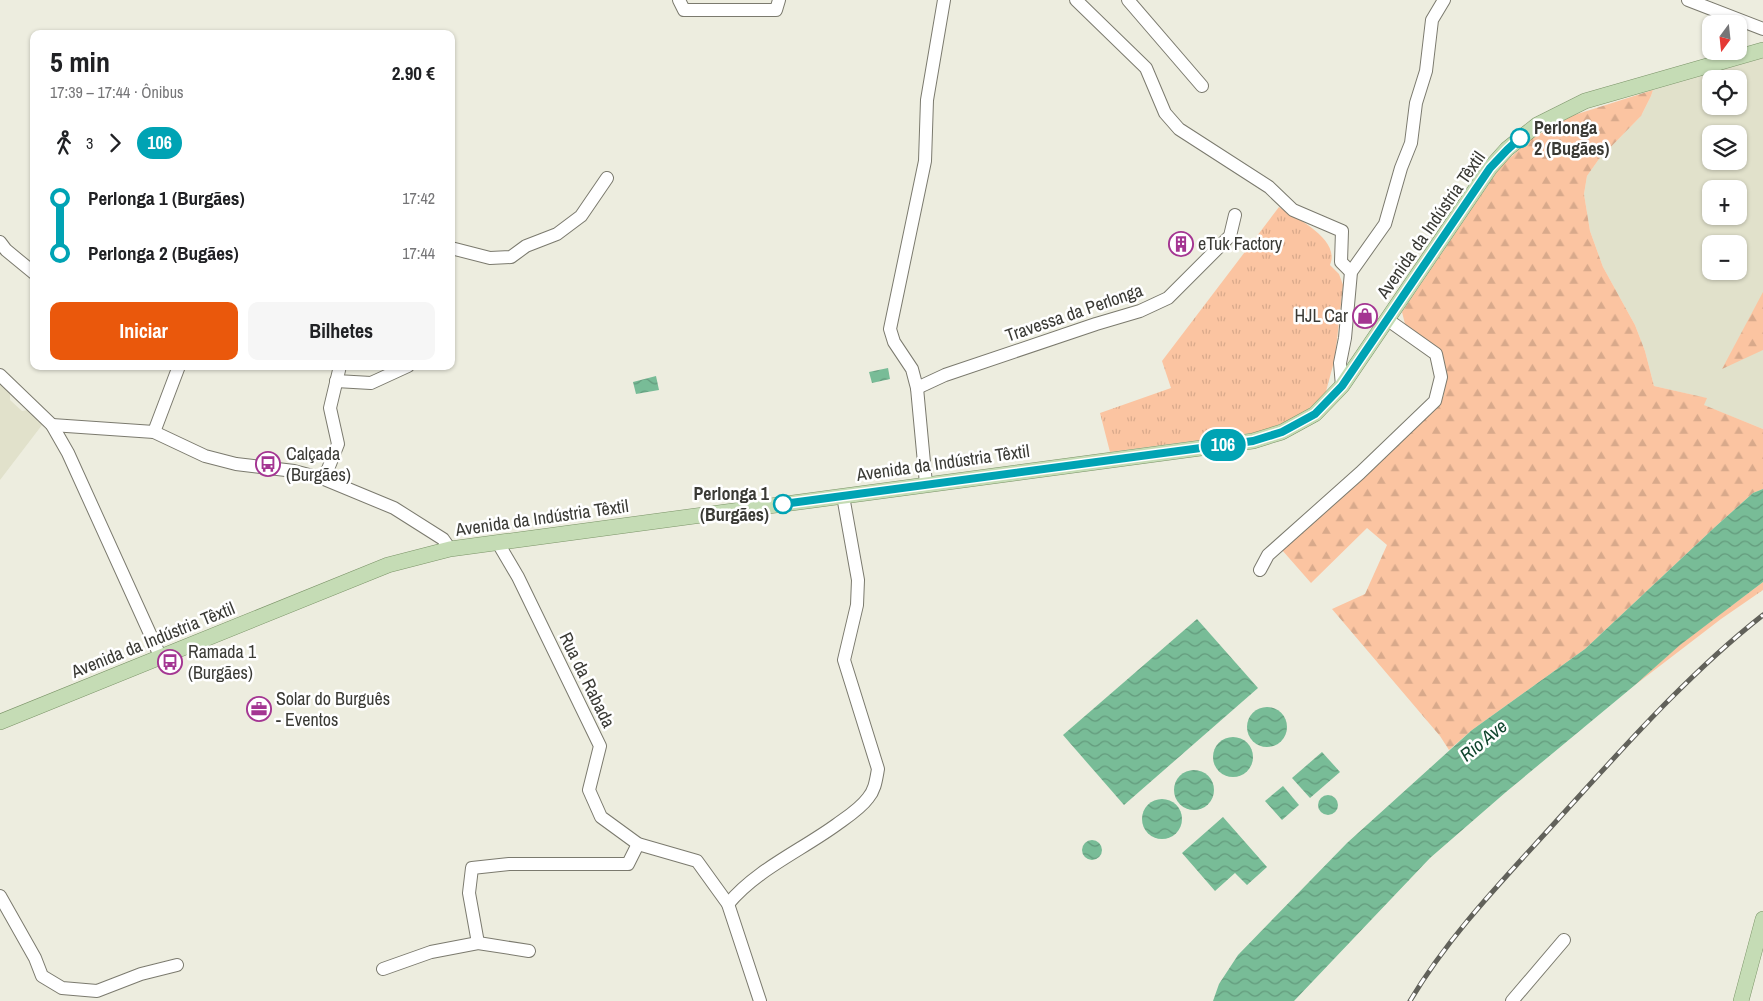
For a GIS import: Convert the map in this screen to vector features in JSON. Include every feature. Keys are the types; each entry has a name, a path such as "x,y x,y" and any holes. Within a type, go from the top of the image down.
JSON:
{"main road":[{"name":"Avenida da Indústria Têxtil","path":"0,722 388,566 450,549 1253,441 1282,432 1315,414 1342,386 1490,168 1529,131 1537,125 1585,101 1763,50"},
{"path":"1741,1001 1763,919"}],"street":[{"path":"679,0 684,10 776,10 779,0"},
{"path":"926,484 917,388 912,369 894,342 890,328 926,161 926,100 944,0"},
{"path":"1128,0 1202,86"},
{"path":"1342,386 1340,362 1345,338 1351,272 1385,224 1401,168 1411,143 1416,103 1426,71 1432,20 1444,0"},
{"path":"1688,0 1763,29"},
{"path":"1082,2 1146,68 1165,113 1178,129 1269,187 1292,210 1342,231 1341,262 1351,272"},
{"path":"455,249 490,258 512,257 526,246 557,234 581,216 607,178"},
{"name":"Travessa da Perlonga","path":"917,388 945,375 1140,311 1168,298 1230,236 1235,215"},
{"path":"0,242 6,250 30,270"},
{"path":"1260,570 1268,555 1360,474 1435,401 1442,377 1436,354 1388,320"},
{"path":"154,432 177,370"},
{"path":"324,479 338,444 330,408 339,370"},
{"path":"336,381 371,384 400,370"},
{"path":"0,376 52,426 68,453 161,658"},
{"path":"52,426 154,432 205,456 236,464 294,471 324,479 394,508 443,539 450,549"},
{"path":"728,904 746,885 856,811 869,798 875,785 878,770 844,660 857,605 858,580 844,496"},
{"name":"Rua da Rabada","path":"498,543 518,576 600,746 589,790 601,817 638,844 696,861 728,904 760,1001"},
{"path":"478,943 469,893 472,868 509,864 628,864 638,844"},
{"path":"0,896 12,914 35,958 42,976 62,988 97,992 141,974 177,965"},
{"path":"1512,1001 1564,940"},
{"path":"383,969 431,952 478,943 529,951"}],"shaded area":[{"path":"1763,58 1763,429 1703,405 1706,398 1654,386 1645,351 1635,325 1603,267 1590,231 1584,194 1587,176 1599,159 1641,116 1653,90 1702,76 1702,115 1747,115 1747,70 1722,70"},
{"path":"0,383 10,392 10,400 22,411 28,410 42,425 0,480"}],"green space":[{"path":"1653,90 1641,116 1599,159 1587,176 1584,194 1590,231 1603,267 1635,325 1645,351 1654,386 1707,398 1704,405 1763,429 1763,489 1753,493 1715,527 1585,649 1472,730 1449,750 1440,736 1332,609 1365,594 1387,545 1367,528 1311,583 1282,550 1437,408 1444,395 1444,365 1405,324 1402,312 1501,166 1531,139 1568,117"},
{"path":"1279,207 1306,223 1323,238 1332,255 1330,265 1339,274 1343,285 1335,358 1325,395 1308,409 1283,423 1259,432 1110,452 1100,413 1171,388 1162,361"},
{"path":"1763,292 1763,350 1722,369"},
{"path":"1763,582 1763,590 1721,619 1635,685 1680,644"}],"water":[{"path":"888,368 890,379 872,383 869,372"},
{"path":"656,376 659,390 636,394 633,382"},
{"name":"Rio Ave","path":"1763,489 1763,582 1680,645 1430,858 1294,1001 1213,1001 1219,984 1238,955 1347,843 1472,730 1585,649 1715,527 1753,493"},
{"path":"1197,619 1258,688 1124,805 1063,735"},
{"path":"1271,707 1278,710 1284,716 1287,727 1286,735 1278,744 1271,747 1263,747 1256,744 1248,735 1247,723 1250,716 1259,708"},
{"path":"1237,737 1244,740 1250,746 1253,757 1252,765 1244,774 1237,777 1229,777 1222,774 1214,765 1213,753 1216,746 1225,738"},
{"path":"1322,752 1340,772 1310,798 1292,778"},
{"path":"1198,770 1205,773 1211,779 1214,790 1213,798 1205,807 1198,810 1190,810 1183,807 1175,798 1174,786 1177,779 1186,771"},
{"path":"1283,786 1299,805 1282,820 1265,801"},
{"path":"1328,795 1335,798 1338,805 1335,812 1328,815 1321,812 1318,805 1321,798"},
{"path":"1166,799 1173,802 1179,808 1182,819 1181,827 1173,836 1166,839 1158,839 1151,836 1143,827 1142,815 1145,808 1154,800"},
{"path":"1223,817 1267,867 1247,885 1235,873 1215,891 1182,853"},
{"path":"1092,840 1099,843 1102,850 1099,857 1092,860 1085,857 1082,850 1085,843"}],"railway":[{"path":"1410,1001 1443,951 1481,905 1609,763 1709,661 1763,615"}],"bus line":[{"name":"106","path":"783,504 1253,441 1282,432 1315,414 1342,386 1490,168 1520,138"}],"place":[{"name":"Perlonga 2 (Bugães)","path":"1520,138"},
{"name":"eTuk Factory","path":"1181,244"},
{"name":"HJL Car","path":"1365,316"},
{"name":"Calçada (Burgães)","path":"268,464"},
{"name":"Perlonga 1 (Burgães)","path":"783,504"},
{"name":"Ramada 1 (Burgães)","path":"170,662"},
{"name":"Solar do Burguês - Eventos","path":"259,709"}]}
